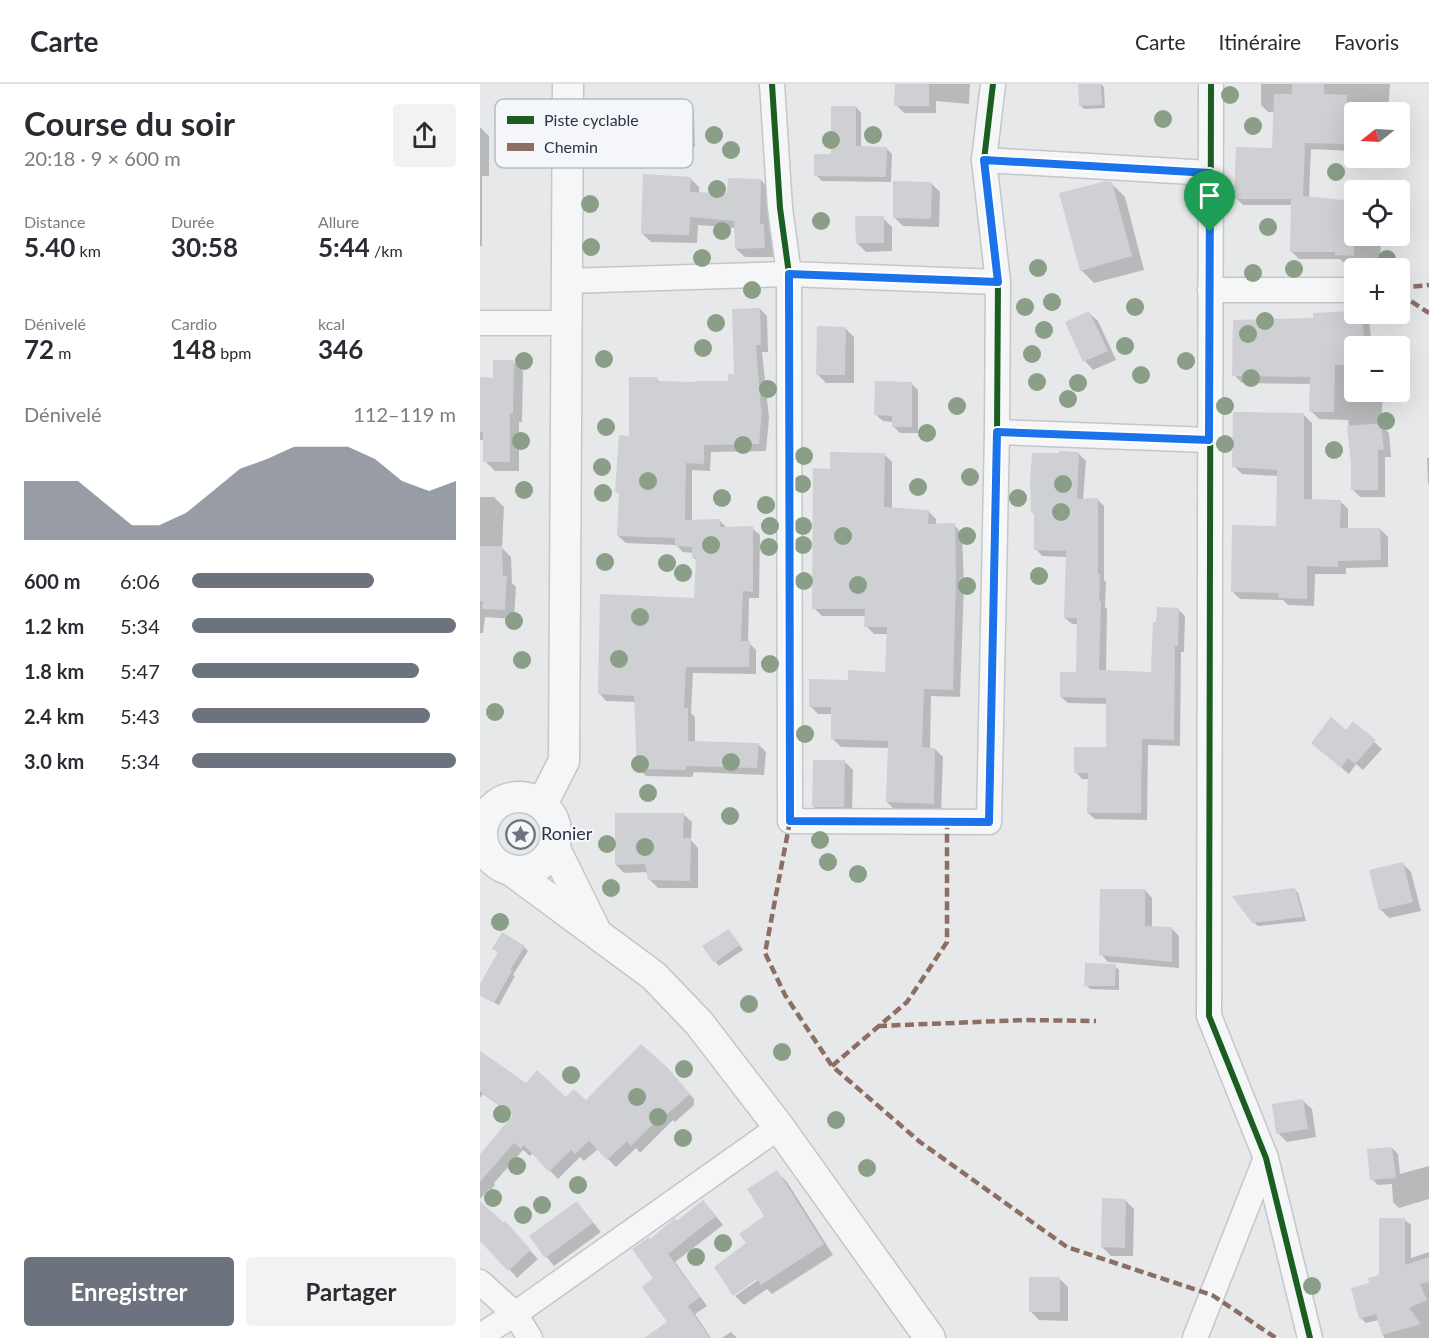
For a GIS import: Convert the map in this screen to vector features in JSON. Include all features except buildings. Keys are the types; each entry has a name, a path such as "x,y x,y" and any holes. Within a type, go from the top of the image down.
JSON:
{"street":[{"path":"568,84 568,99"},
{"path":"772,84 780,208 789,274 790,821 989,822 998,282 984,160 993,84"},
{"path":"1210,84 1209,1016 1266,1158 1310,1338"},
{"path":"984,160 1210,173"},
{"path":"542,804 564,761 568,168"},
{"path":"567,281 789,274 998,282"},
{"path":"1210,290 1344,290"},
{"path":"480,323 566,323"},
{"path":"997,432 1209,440"},
{"path":"494,861 525,871 537,867 547,858 554,847 556,831 552,816 542,804 528,798 512,797 490,802 490,810 481,834 483,847 494,861 595,931 654,976 699,1023 779,1127 930,1338"},
{"path":"554,847 595,931"},
{"path":"480,1336 515,1314 779,1127"},
{"path":"1195,1338 1266,1158"},
{"path":"480,1282 515,1314 530,1338"}],"marked path":[{"path":"1410,287 1429,285"},
{"path":"1410,301 1429,313"},
{"path":"790,821 765,953 785,995 832,1066 920,1142 1067,1247 1212,1295 1276,1338"},
{"path":"832,1066 907,1002 947,942 947,822"},
{"path":"878,1026 1025,1020 1096,1021"}],"cycle path":[{"path":"772,84 780,208 789,274 790,821 989,822 998,282 984,160 993,84"},
{"path":"1211,84 1209,1016 1266,1158 1310,1338"}],"place":[{"name":"Ronier","path":"520,834"}],"route":[{"path":"984,160 1210,173 1210,232 1209,440 997,432 989,822 790,821 789,274 998,282 984,160"}]}
